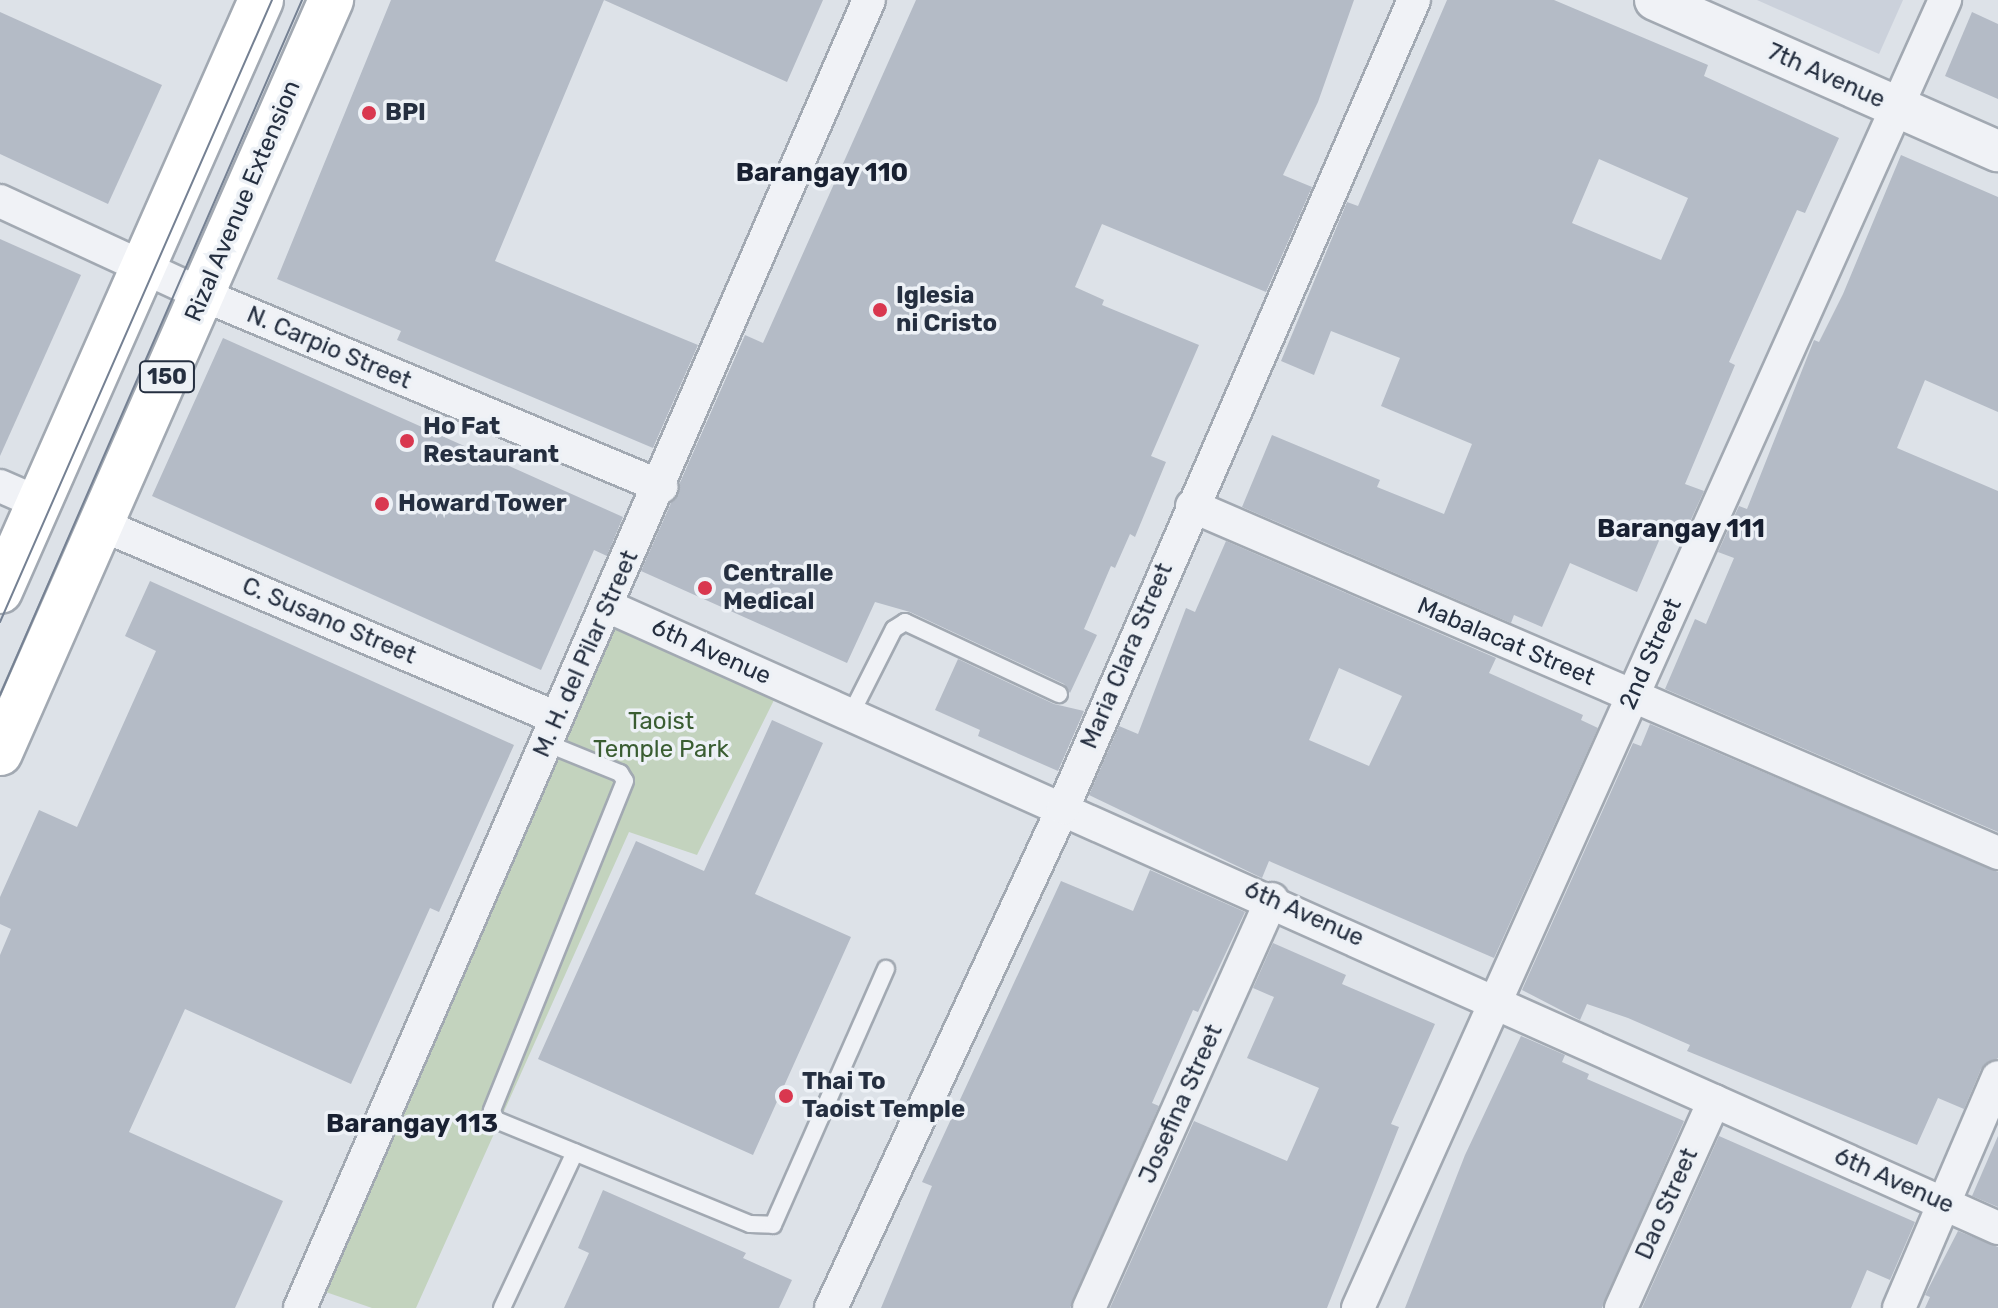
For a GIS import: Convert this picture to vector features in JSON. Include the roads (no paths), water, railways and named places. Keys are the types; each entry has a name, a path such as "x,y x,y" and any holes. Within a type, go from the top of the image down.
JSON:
{"main road":[{"name":"150","path":"0,591 261,0"},
{"name":"Rizal Avenue Extension","path":"0,753 331,0"}],"street":[{"name":"M. H. del Pilar Street","path":"300,1308 551,730 661,487 869,0"},
{"name":"Maria Clara Street","path":"831,1308 1063,808 1414,0"},
{"name":"7th Avenue","path":"1655,0 1998,151"},
{"name":"2nd Street","path":"1358,1308 1945,0"},
{"name":"N. Carpio Street","path":"0,201 203,295 661,487"},
{"path":"0,486 39,503"},
{"name":"Mabalacat Street","path":"1192,506 1998,853"},
{"name":"C. Susano Street","path":"102,525 551,730"},
{"name":"6th Avenue","path":"607,606 1272,899 1998,1228"},
{"name":"Josefina Street","path":"1089,1308 1272,899"},
{"path":"1899,1308 1946,1205 1998,1077"},
{"name":"Dao Street","path":"1621,1308 1714,1101"}],"lane":[{"path":"851,714 894,629 905,622 1059,694"},
{"path":"551,730 620,773 625,781 492,1111 496,1120 750,1224 773,1225 886,969"},
{"path":"502,1308 575,1152"}],"tram line":[{"path":"0,622 272,0"},
{"path":"0,695 302,0"}],"place":[{"name":"BPI","path":"369,113"},
{"name":"Iglesia ni Cristo","path":"880,310"},
{"name":"Ho Fat Restaurant","path":"407,441"},
{"name":"Howard Tower","path":"382,504"},
{"name":"Centralle Medical","path":"705,588"},
{"name":"Thai To Taoist Temple","path":"786,1096"}],"district":[{"name":"Barangay 110","path":"822,173"},
{"name":"Barangay 111","path":"1681,529"},
{"name":"Barangay 113","path":"412,1124"}],"park label":[{"name":"Taoist Temple Park","path":"661,736"}]}
